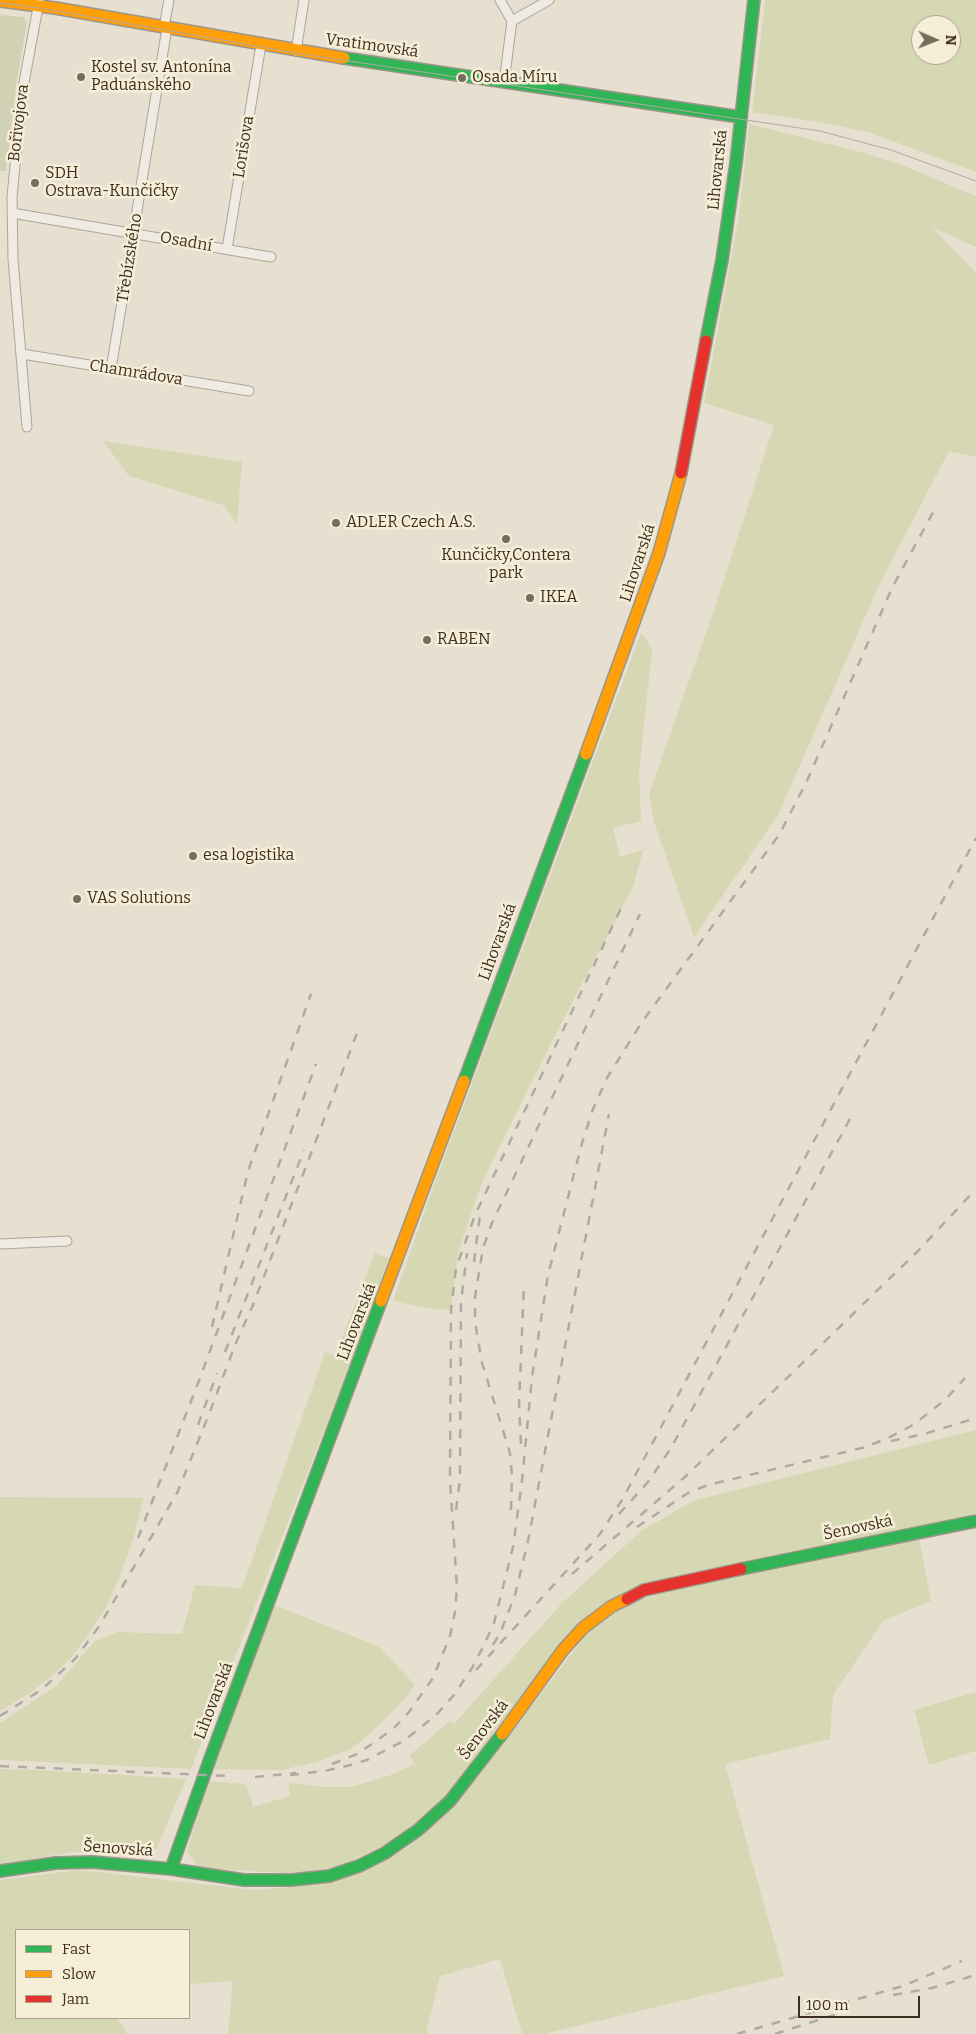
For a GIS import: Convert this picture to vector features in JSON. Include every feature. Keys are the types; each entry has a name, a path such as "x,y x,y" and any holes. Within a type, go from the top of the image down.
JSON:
{"street":[{"name":"Třebízského","path":"111,369 134,233 169,0"},
{"path":"296,51 304,0"},
{"path":"500,0 512,21 504,82"},
{"path":"512,21 549,0"},
{"name":"Lihovarská","path":"171,1869 211,1756 651,577 680,478 729,219 754,0"},
{"name":"Vratimovská","path":"0,1 39,3 296,51 740,117"},
{"name":"Bořivojova","path":"27,427 13,258 12,212 14,162 22,93 39,3"},
{"name":"Lorišova","path":"227,249 261,45"},
{"name":"Osadní","path":"12,212 271,257"},
{"name":"Chamrádova","path":"22,354 249,391"},
{"path":"0,1244 67,1241"},
{"name":"Šenovská","path":"0,1871 56,1863 92,1862 171,1869 244,1880 292,1880 329,1876 359,1866 385,1853 418,1830 450,1802 563,1650 583,1628 612,1606 644,1590 672,1582 976,1521"}],"green space":[{"path":"765,0 976,0 976,172 871,133 831,124 752,112"},
{"path":"0,15 23,17 27,22 17,79 6,171 0,171"},
{"path":"749,124 861,152 902,165 976,196 976,247 932,227 976,273 976,457 949,451 880,583 778,815 694,937 654,822 649,794 714,610 774,425 704,403 739,216"},
{"path":"103,441 242,462 237,524 223,505 129,476"},
{"path":"641,633 652,651 639,771 641,821 613,828 620,857 643,850 633,887 554,1037 482,1182 458,1253 451,1310 425,1308 393,1301 434,1185"},
{"path":"375,1253 389,1258 351,1362 191,1769 0,1760 0,1723 56,1686 95,1641 117,1632 182,1634 195,1585 242,1588 325,1352 335,1356"},
{"path":"976,1430 976,1513 961,1518 684,1574 611,1599 559,1646 444,1798 396,1839 344,1865 299,1874 200,1868 187,1852 208,1781 246,1784 253,1807 290,1796 288,1783 324,1787 351,1787 394,1774 414,1764 410,1755 450,1721 454,1724 561,1604 641,1531 695,1500"},
{"path":"0,1497 143,1498 134,1537 118,1581 105,1609 89,1633 71,1658 53,1675 30,1693 0,1711"},
{"path":"919,1539 931,1601 883,1621 833,1695 830,1739 725,1764 784,1976 544,2034 522,2034 500,1959 440,1976 426,2034 228,2034 233,1981 190,1984 190,1929 15,1929 15,2019 118,2019 127,2034 0,2034 0,1880 79,1870 255,1890 314,1885 347,1877 407,1848 460,1798 587,1634 627,1603 675,1589"},
{"path":"274,1605 378,1646 415,1685 400,1704 351,1749 320,1761 282,1770 211,1769"},
{"path":"976,1692 976,1751 929,1765 914,1710"},
{"path":"0,1769 186,1779 157,1848 147,1856 72,1852 0,1865"}],"tram line":[{"path":"0,3 46,9 295,53 820,131 891,150 976,181"}],"railway":[{"path":"290,1775 324,1771 367,1760 405,1740 436,1715 454,1695 483,1647 494,1623 513,1547 522,1481 532,1377 548,1275 582,1143 593,1109 607,1078 642,1022 779,835 806,783 893,586 937,505"},
{"path":"476,1670 600,1534 622,1500 976,838"},
{"path":"332,1764 355,1755 375,1742 394,1728 409,1712 433,1678 450,1636 457,1588 450,1480 451,1310 456,1268 475,1215 624,902"},
{"path":"511,1510 512,1475 510,1453 482,1363 475,1322 475,1297 483,1248 492,1223 640,914"},
{"path":"212,1327 248,1171 311,994"},
{"path":"0,1716 41,1690 75,1659 100,1625 178,1491 235,1345 253,1305 359,1028"},
{"path":"138,1538 200,1378 316,1064"},
{"path":"493,1645 501,1631 515,1595 528,1541 609,1114"},
{"path":"619,1514 648,1482 671,1448 851,1117"},
{"path":"225,1352 304,1150"},
{"path":"572,1574 686,1476 918,1251 976,1189"},
{"path":"474,1262 480,1215"},
{"path":"456,1510 460,1480 461,1302 467,1253"},
{"path":"521,1444 519,1405 524,1283"},
{"path":"198,1425 217,1373"},
{"path":"637,1527 688,1493 708,1485 866,1447 890,1437 913,1425 945,1400 965,1378"},
{"path":"891,1441 924,1434 976,1418"},
{"path":"0,1766 229,1776"},
{"path":"255,1777 296,1773"},
{"path":"737,2034 903,1986 962,1961"},
{"path":"893,1995 932,1988 976,1975"},
{"path":"775,2034 837,2014"}],"traffic: fast":[{"path":"706,341 722,260 736,163 754,0"},
{"path":"344,58 740,117"},
{"path":"464,1081 586,754"},
{"path":"171,1869 211,1756 381,1301"},
{"path":"741,1569 976,1521"},
{"path":"0,1871 56,1863 92,1862 171,1869 244,1880 292,1880 329,1876 359,1866 385,1853 418,1830 450,1801 502,1734"}],"traffic: slow":[{"path":"0,1 55,8 344,58"},
{"path":"586,754 659,553 681,473"},
{"path":"381,1301 464,1081"},
{"path":"502,1734 563,1650 583,1628 612,1606 627,1599"}],"traffic: jam":[{"path":"681,473 706,341"},
{"path":"627,1599 644,1590 741,1569"}],"place":[{"name":"Kostel sv. Antonína Paduánského","path":"81,77"},
{"name":"Osada Míru","path":"462,78"},
{"name":"SDH Ostrava-Kunčičky","path":"35,183"},
{"name":"ADLER Czech A.S.","path":"336,523"},
{"name":"Kunčičky,Contera park","path":"506,539"},
{"name":"IKEA","path":"530,598"},
{"name":"RABEN","path":"427,640"},
{"name":"esa logistika","path":"193,856"},
{"name":"VAS Solutions","path":"77,899"}]}
